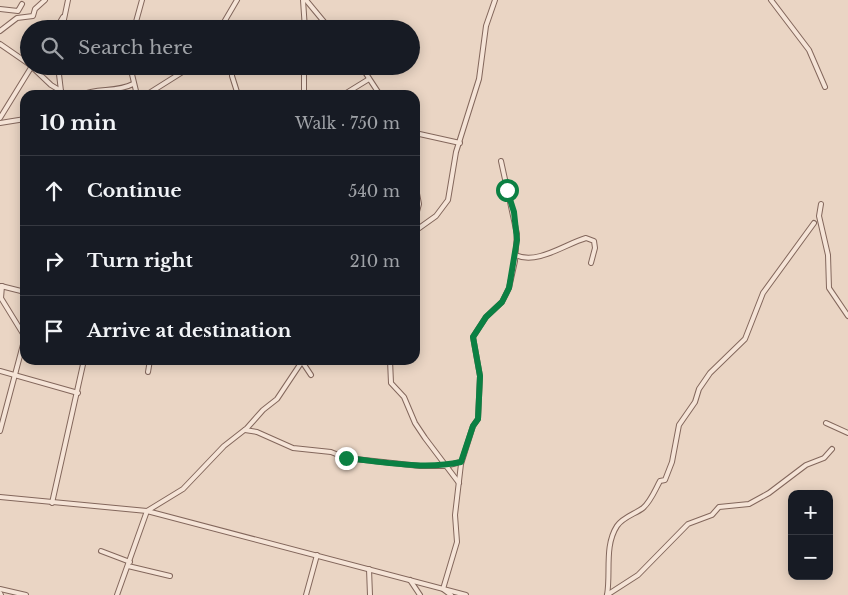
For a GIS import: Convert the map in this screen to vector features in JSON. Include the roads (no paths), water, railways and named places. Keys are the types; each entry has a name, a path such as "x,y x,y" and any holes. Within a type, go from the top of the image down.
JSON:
{"street":[{"path":"0,31 21,16 33,16 35,9 45,0"},
{"path":"63,20 68,0"},
{"path":"136,20 142,0"},
{"path":"225,20 237,0"},
{"path":"305,0 305,20"},
{"path":"305,0 322,20"},
{"path":"420,227 436,216 446,203 460,143 479,79 486,26 495,0"},
{"path":"771,0 809,50 825,87"},
{"path":"0,9 18,12 22,4"},
{"path":"61,20 64,15"},
{"path":"0,44 20,58"},
{"path":"0,118 26,75"},
{"path":"40,75 59,90"},
{"path":"59,75 61,90"},
{"path":"132,75 135,90"},
{"path":"154,90 178,75"},
{"path":"232,75 236,90"},
{"path":"304,75 304,90"},
{"path":"367,75 377,90"},
{"path":"352,90 369,79"},
{"path":"111,90 122,89 133,84"},
{"path":"0,123 20,119"},
{"path":"420,134 460,143"},
{"path":"443,589 457,542 455,528 461,462 473,426 478,419 480,376 473,337 506,295 515,255 517,234 502,160"},
{"path":"821,204 819,216 828,255 829,288 848,316"},
{"path":"607,595 610,579 610,544 618,524 644,508 660,482 664,480 672,462 679,425 695,402 699,390 710,373 745,339 754,310 763,293 814,223"},
{"path":"514,261 558,250 586,238 594,241 596,248 591,263"},
{"path":"515,255 520,258"},
{"path":"20,291 1,286 1,298 20,329"},
{"path":"0,431 20,353"},
{"path":"52,503 83,365"},
{"path":"148,372 149,365"},
{"path":"117,595 147,511 183,489 224,446 245,430 281,395 299,365"},
{"path":"305,365 311,374"},
{"path":"390,365 391,383 404,397 415,423 444,466 459,483"},
{"path":"0,371 78,393"},
{"path":"826,423 848,433"},
{"path":"245,430 257,432 293,448 331,452 346,458 420,466 444,466 461,462"},
{"path":"607,595 638,575 688,524 712,514 719,507 749,504 762,497 806,465 824,458 832,449"},
{"path":"0,497 147,511 466,595"},
{"path":"101,551 129,564 170,576"},
{"path":"306,595 317,555"},
{"path":"369,569 370,595"},
{"path":"410,580 420,595"},
{"path":"0,589 26,595"},
{"path":"443,589 451,595"}]}
